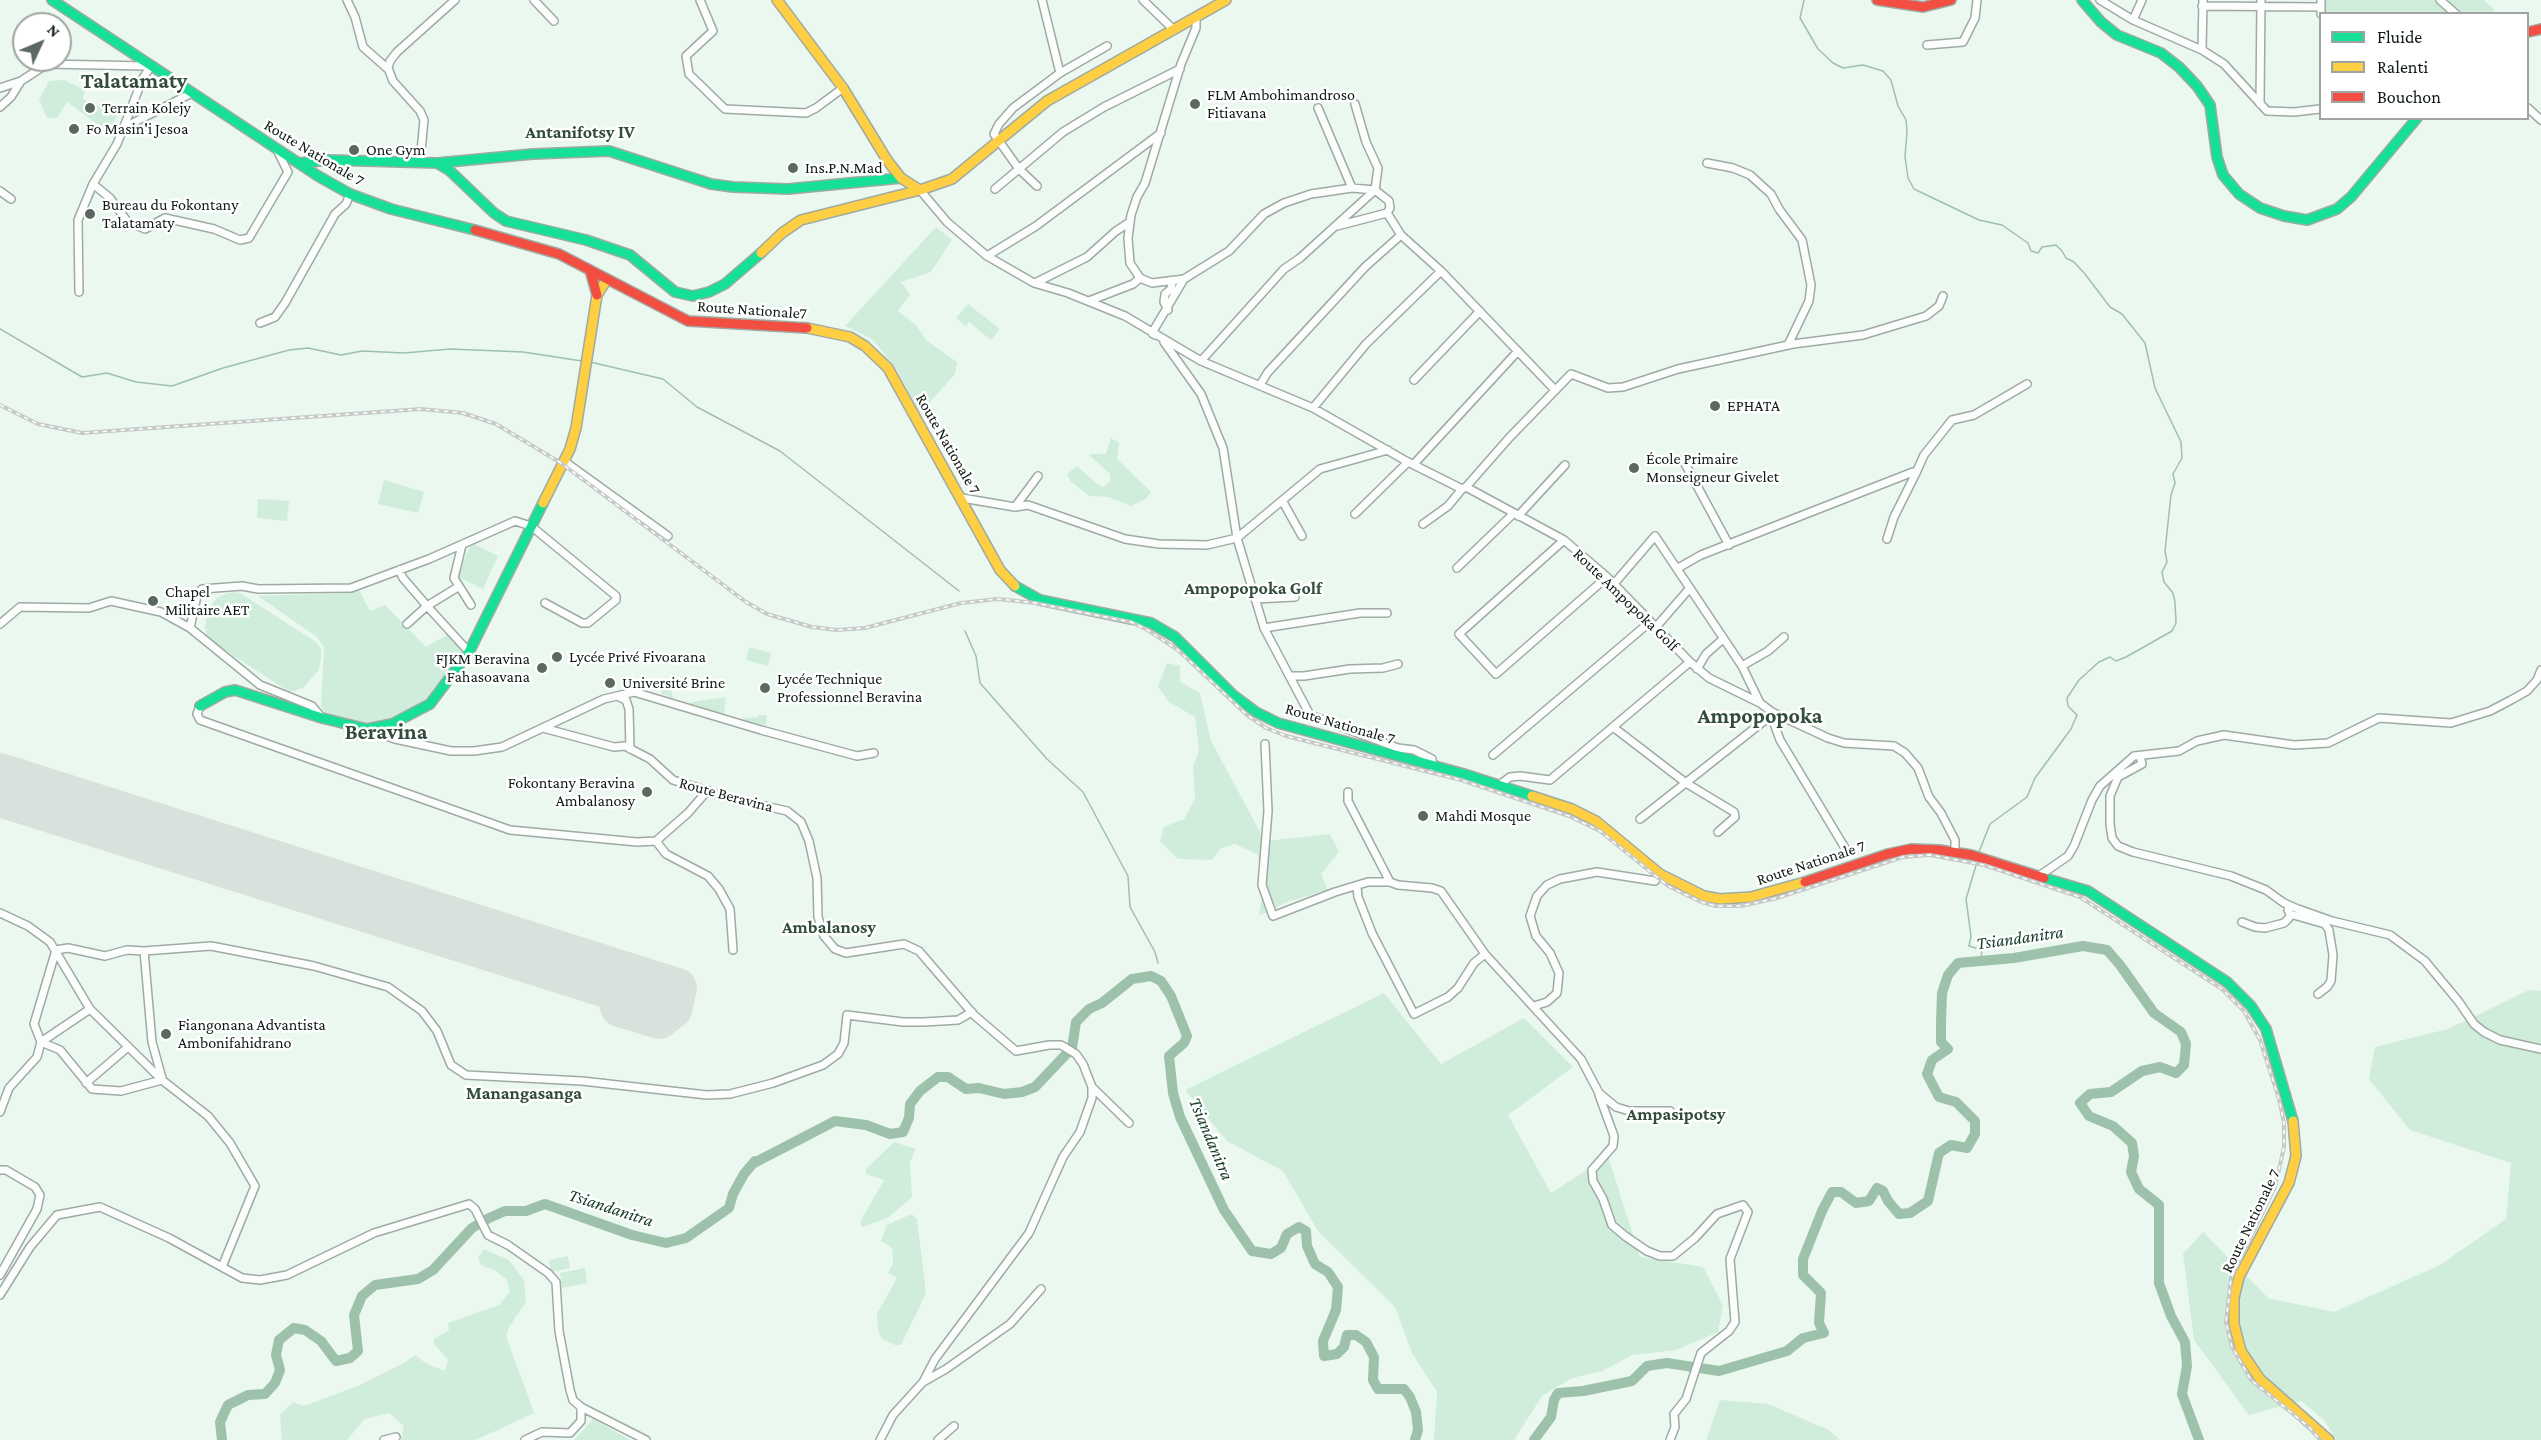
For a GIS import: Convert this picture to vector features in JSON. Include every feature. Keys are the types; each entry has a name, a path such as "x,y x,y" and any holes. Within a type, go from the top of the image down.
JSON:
{"street":[{"name":"Route Nationale 7","path":"52,0 277,149 350,194 391,209 536,246 560,254 607,279"},
{"path":"347,0 355,17 363,47 388,69 393,81 419,110 424,120 420,162"},
{"path":"388,69 390,61 397,52 455,0"},
{"path":"534,0 554,21"},
{"path":"700,0 713,31 686,56 689,74 725,109 806,113 843,88"},
{"path":"777,0 843,88 887,160 902,178 920,190 948,222 987,256 1034,284 1089,301 1125,316 1152,333 1172,353 1201,394 1212,419 1223,448 1236,538 1264,628 1310,715 1398,748 1414,750 1432,759 1433,767"},
{"path":"1042,0 1059,73"},
{"path":"1143,0 1174,30"},
{"path":"437,163 449,170 494,213 506,221 586,240 630,255 675,292 693,296 710,292 725,284 782,233 801,220 920,190 952,179 1047,101 1226,0"},
{"path":"1877,0 1923,7 1951,0"},
{"path":"1927,45 1963,42 1975,18 1977,0"},
{"path":"2082,0 2101,22 2117,35 2161,53 2179,67 2197,86 2210,105 2217,157 2223,175 2239,194 2260,208 2284,216 2307,220 2337,209 2351,197 2415,120"},
{"path":"2100,0 2133,20 2202,51 2224,64 2267,111 2294,112 2319,109"},
{"path":"2133,20 2142,0"},
{"path":"2440,0 2454,12"},
{"path":"2202,51 2203,3 2261,3 2321,7"},
{"path":"2260,104 2261,3"},
{"path":"1196,18 1196,28 1180,69 1145,183 1137,197 1130,222 1128,238 1130,263 1140,278 1152,283 1184,279 1229,251 1264,214 1284,203 1311,194 1352,188 1375,190 1389,201 1390,208 1387,213 1335,226"},
{"path":"1037,186 1019,169 994,134 999,124 1013,108 1059,73 1107,46"},
{"path":"0,88 21,81 47,64 151,66"},
{"path":"79,292 78,220 93,184 117,144 143,78 151,66"},
{"path":"995,189 1063,132 1116,100 1180,69"},
{"path":"0,107 11,97 21,81"},
{"path":"122,128 192,93"},
{"path":"1201,361 1284,268 1300,258 1375,190 1378,168 1366,142 1355,104"},
{"path":"1318,108 1352,188"},
{"path":"2529,109 2541,120"},
{"path":"987,256 1036,226 1161,133"},
{"path":"93,184 110,198 127,221 145,229 165,218 214,229 240,240 249,238 288,172 277,149"},
{"path":"300,163 329,160 437,163 534,154 609,151 711,184 733,187 788,189 902,178"},
{"path":"1707,163 1733,168 1749,175 1771,194 1779,209 1803,240 1811,285 1809,301 1788,345"},
{"path":"0,191 11,199"},
{"path":"260,323 278,314 335,214 346,204 350,194"},
{"path":"1387,213 1401,235 1441,271 1555,390"},
{"path":"1034,284 1087,257 1116,231 1130,222"},
{"path":"1260,386 1268,372 1365,267 1401,235"},
{"path":"590,270 597,295"},
{"path":"1313,408 1366,344 1441,271"},
{"path":"1089,301 1133,284 1140,278"},
{"path":"367,729 393,724 430,704 469,652 564,461 576,428 597,295 607,279"},
{"name":"Route Nationale7","path":"607,279 688,321 818,329 850,337 866,346"},
{"path":"1152,333 1168,310 1184,279"},
{"path":"1168,310 1164,302 1165,294 1171,289 1172,283 1169,281"},
{"path":"1423,524 1448,506 1571,374 1608,388 1623,387 1678,369 1788,345 1863,335 1926,316 1939,306 1943,296"},
{"path":"1414,380 1480,311"},
{"name":"Route Ampopoka Golf","path":"1152,333 1201,361 1313,408 1411,463 1564,540 1607,577 1697,669 1709,678 1760,703 1771,715 1844,743 1894,746 1905,753 1918,768 1929,798 1941,813 1955,840 1955,852"},
{"name":"Route Nationale 7","path":"866,346 888,368 1000,570 1012,584 1040,600 1151,623 1175,637 1233,695 1256,712 1278,723 1499,785 1563,806 1596,821 1660,874 1704,896 1739,899 1774,892 1888,854 1911,849 1971,855 2088,891 2227,982 2240,992 2266,1029 2296,1132 2296,1156 2289,1183 2239,1277 2234,1298 2234,1324 2241,1351 2260,1379 2329,1440"},
{"path":"1354,514 1411,463 1518,351"},
{"path":"1887,539 1894,517 1924,455 1952,420 1974,415 2027,384"},
{"path":"962,498 1015,507 1028,505 1125,539 1159,544 1196,545 1236,538 1283,502 1308,477 1327,465 1388,450"},
{"path":"1683,460 1729,545"},
{"path":"564,461 668,536"},
{"path":"1457,568 1516,515 1565,465"},
{"path":"1678,568 1701,555 1913,472 1916,473"},
{"path":"1015,507 1038,476"},
{"path":"1283,502 1302,536"},
{"path":"190,628 197,596 202,589 242,586 258,589 351,588 462,545 515,521 531,526 616,596 616,600 588,623 582,623 545,603"},
{"path":"1613,585 1655,536 1742,666 1760,703"},
{"path":"1564,540 1459,634 1496,674 1607,577"},
{"path":"462,545 454,578 471,605"},
{"path":"399,570 403,578 469,652"},
{"path":"407,624 427,606 458,587"},
{"path":"1493,755 1653,625 1689,589"},
{"path":"1255,599 1294,597"},
{"path":"0,624 21,607 88,608 111,601 161,612 190,628 260,685 312,706 322,718"},
{"path":"1264,628 1360,613 1387,613"},
{"path":"1742,666 1768,651 1784,637"},
{"path":"1697,669 1706,654 1724,639"},
{"path":"1499,785 1510,777 1520,776 1543,781 1550,780 1690,662"},
{"path":"1290,676 1350,669 1383,668 1398,664"},
{"path":"2039,876 2068,856 2100,786 2130,759 2180,751 2197,741 2224,735 2294,745 2328,743 2379,718 2451,723 2490,711 2527,691 2541,670"},
{"path":"708,790 688,813 656,842 510,830 200,720 197,714 200,705 225,692 235,690 322,718 367,729 389,739 451,752 474,751 502,747 604,699 634,692 857,756 874,753"},
{"path":"617,696 626,700 629,709 630,749"},
{"path":"1640,819 1771,715 1780,740 1845,848"},
{"path":"393,724 392,734 395,739"},
{"path":"1613,727 1686,783 1734,812 1735,817 1718,832"},
{"name":"Route Beravina","path":"543,728 630,749 650,759 673,780 787,811 801,822 809,841 817,878 821,926 824,936 834,949 846,953 904,944 919,951 972,1012 1016,1051 1061,1045 1076,1054 1092,1087"},
{"path":"1265,744 1268,811 1262,885 1273,916 1368,882 1390,882 1441,891 1485,954 1581,1059 1599,1093 1614,1136 1613,1146 1592,1170 1593,1181 1603,1199 1612,1224 1624,1236 1647,1251 1660,1256 1673,1256 1695,1238 1717,1214 1743,1205 1748,1212 1730,1259 1735,1322 1729,1331 1701,1353 1690,1379 1686,1399 1674,1414 1675,1427 1670,1440"},
{"path":"2140,756 2142,764 2118,777 2110,796 2112,838 2118,846 2133,852 2231,876 2266,890 2284,903 2332,921 2390,935 2425,961 2474,1024 2484,1032 2500,1040 2541,1049"},
{"path":"1348,792 1348,801 1390,882"},
{"path":"656,842 666,854 708,876 719,889 730,909 733,950"},
{"path":"1534,1006 1547,1002 1557,993 1560,974 1550,953 1536,936 1530,915 1537,896 1547,885 1560,879 1597,872 1655,881 1660,874"},
{"path":"1357,887 1358,897 1372,933 1414,1014 1448,997 1458,988 1474,963 1485,954"},
{"path":"2284,903 2290,914 2325,924 2329,930 2333,955 2331,981 2318,994"},
{"path":"0,913 28,926 56,950 90,1009 162,1080 208,1116 230,1143 255,1186 222,1267"},
{"path":"2242,922 2265,928 2284,923 2290,914"},
{"path":"56,950 68,948 95,956 105,956 127,950 144,951 211,946 314,966 388,987 422,1011 437,1031 451,1065 466,1075 582,1081 664,1092 730,1094 773,1083 823,1065 838,1054 844,1043 847,1015 903,1022 924,1022 958,1020 972,1012"},
{"path":"0,1112 9,1088 37,1057 41,1042 34,1024 56,950"},
{"path":"144,951 152,1042 162,1080"},
{"path":"41,1042 90,1009"},
{"path":"41,1042 60,1050 92,1089 121,1091 162,1080"},
{"path":"86,1083 128,1047"},
{"path":"1092,1087 1129,1123"},
{"path":"880,1440 893,1415 923,1382 935,1359 1029,1233 1063,1157 1080,1132 1092,1098 1092,1087"},
{"path":"1599,1093 1616,1107 1629,1111 1670,1111"},
{"path":"0,1170 6,1170 35,1187 40,1195 37,1209 0,1275"},
{"path":"0,1295 30,1246 57,1215 99,1207 169,1238 242,1278 260,1280 287,1275 374,1233 469,1204 477,1213 488,1235 508,1245 548,1273 556,1282 559,1331 573,1400 581,1407 646,1440"},
{"path":"923,1382 946,1369 1010,1324 1041,1289"},
{"path":"935,1359 946,1369"},
{"path":"525,1440 542,1432 570,1433 581,1421 581,1407"},
{"path":"938,1440 954,1426"},
{"path":"384,1440 396,1437"}],"green space":[{"path":"2324,0 2484,0 2495,10 2493,12 2324,12"},
{"name":"Terrain Kolejy","path":"64,80 85,90 83,99 118,115 108,132 67,102 57,118 47,118 39,100 49,81"},
{"path":"936,227 952,240 931,272 901,282 910,295 898,311 916,325 926,340 957,362 955,374 920,413 898,372 872,339 845,326"},
{"path":"968,304 1000,329 991,340 969,322 966,326 956,318"},
{"path":"1111,438 1119,443 1117,459 1151,492 1146,499 1131,506 1109,497 1090,496 1071,482 1067,474 1077,466 1098,485 1103,487 1110,482 1110,474 1088,454 1106,454"},
{"path":"384,480 424,492 418,513 378,504"},
{"path":"258,499 289,501 287,521 257,518"},
{"path":"472,543 498,556 483,589 456,576"},
{"path":"359,590 370,611 385,605 426,647 447,635 463,651 438,690 420,707 378,725 361,726 328,717 321,707 324,647 317,637 258,596 347,593"},
{"path":"232,592 240,593 316,642 321,649 319,669 304,687 288,691 211,641 206,634 205,626 208,609 218,597"},
{"path":"749,647 771,653 768,666 746,660"},
{"path":"1167,663 1180,666 1180,682 1200,693 1211,741 1265,841 1330,834 1339,852 1321,874 1328,890 1287,902 1259,916 1265,875 1257,854 1235,844 1220,849 1212,860 1178,859 1160,841 1164,827 1184,819 1195,799 1193,767 1199,750 1195,717 1169,702 1158,686"},
{"path":"677,683 672,690 673,699 661,693 661,688 657,688 657,686"},
{"path":"726,697 724,714 690,704 690,702"},
{"path":"767,715 766,726 743,720 757,717"},
{"path":"2529,990 2541,991 2541,1440 2336,1440 2324,1420 2301,1401 2249,1415 2194,1340 2183,1254 2203,1232 2268,1298 2334,1312 2440,1265 2506,1219 2511,1163 2410,1130 2369,1079 2375,1047 2448,1029"},
{"path":"1384,993 1441,1064 1524,1018 1573,1067 1508,1115 1551,1193 1608,1156 1640,1257 1703,1267 1723,1305 1718,1332 1676,1350 1633,1355 1602,1371 1572,1378 1542,1396 1514,1440 1434,1440 1437,1392 1412,1353 1395,1307 1318,1231 1283,1171 1227,1141 1185,1090"},
{"path":"894,1142 916,1149 910,1162 912,1197 889,1217 863,1227 860,1224 863,1217 884,1180 866,1174 865,1170"},
{"path":"912,1214 917,1219 926,1293 901,1345 895,1345 882,1339 878,1330 877,1314 897,1278 888,1273 893,1263 892,1248 881,1241 887,1225"},
{"path":"484,1249 509,1260 524,1280 526,1302 509,1327 506,1336 534,1413 476,1440 401,1440 404,1426 389,1413 365,1419 347,1440 282,1440 280,1415 293,1402 304,1406 360,1385 415,1355 427,1364 445,1371 448,1360 434,1344 434,1339 449,1330 448,1323 499,1305 510,1291 507,1280 496,1271 481,1265 478,1258"},
{"path":"568,1256 570,1268 551,1272 549,1260"},
{"path":"585,1268 587,1283 562,1288 560,1273"},
{"path":"1720,1400 1768,1404 1829,1430 1840,1440 1706,1440"},
{"path":"593,1419 630,1440 574,1440"}],"waterway":[{"path":"1804,0 1800,18 1818,49 1833,63 1843,68 1863,65 1883,71 1891,80 1898,106 1906,120 1905,157 1908,178 1914,189 1979,220 2002,225 2028,243 2031,251 2038,253 2042,247 2056,245 2066,258 2074,262 2110,307 2122,314 2145,343 2155,388 2181,442 2182,458 2173,474 2175,483 2171,495 2165,551 2167,562 2162,572 2164,582 2173,593 2176,623 2172,631 2126,657 2116,661 2110,657 2099,662 2079,680 2067,698 2068,706 2077,715 2071,729 2035,778 2027,797 1990,824 1979,852"},
{"path":"0,329 82,377 107,373 136,382 172,386 223,368 289,350 308,348 341,355 362,351 404,353 450,349 523,352 582,361"},
{"path":"590,362 663,379 697,407 780,451 959,591"},
{"path":"965,631 976,656 980,683 1047,759 1083,792 1128,876 1130,907 1155,952 1158,963"},
{"path":"1977,862 1966,899 1971,936 1969,946 1982,950 1981,959"},
{"name":"Tsiandanitra","path":"1534,1440 1551,1417 1554,1400 1558,1393 1583,1391 1632,1381 1647,1366 1667,1363 1719,1371 1787,1351 1803,1338 1824,1333 1819,1323 1821,1293 1803,1275 1803,1259 1832,1192 1841,1192 1856,1203 1869,1201 1877,1188 1883,1191 1899,1214 1910,1213 1928,1201 1939,1153 1951,1145 1967,1148 1975,1134 1975,1121 1956,1102 1939,1097 1927,1074 1932,1060 1948,1049 1941,1042 1942,993 1948,975 1958,963 2014,958 2083,946 2107,950 2154,1013 2181,1032 2186,1044 2184,1065 2176,1073 2160,1067 2142,1071 2111,1092 2090,1094 2080,1103 2089,1116 2113,1126 2132,1143 2134,1156 2131,1172 2139,1189 2159,1205 2159,1283 2171,1316 2185,1342 2187,1366 2182,1394 2199,1440"},
{"name":"Tsiandanitra","path":"222,1440 220,1422 228,1405 248,1395 265,1394 275,1383 280,1370 276,1355 279,1340 294,1328 305,1330 321,1341 336,1361 350,1358 358,1351 354,1315 362,1296 375,1285 418,1279 433,1270 472,1228 489,1218 505,1211 526,1211 545,1204 632,1235 666,1243 686,1238 729,1208 733,1194 744,1174 755,1161 754,1163 835,1121 866,1125 890,1134 903,1132 909,1118 910,1104 920,1091 938,1077 948,1077 966,1089 979,1088 1004,1094 1022,1092 1035,1087 1072,1048 1076,1022 1089,1009 1102,1003 1132,979 1151,976 1161,981 1171,996 1187,1036 1184,1043 1169,1056 1173,1093 1180,1117 1224,1210 1252,1251 1271,1254 1281,1248 1287,1234 1299,1227 1306,1231 1307,1246 1315,1264 1328,1272 1338,1287 1336,1310 1323,1341 1324,1356 1337,1354 1344,1347 1347,1335 1356,1335 1366,1342 1374,1357 1373,1380 1378,1389 1404,1389 1410,1397 1416,1412 1418,1430 1415,1440"}],"runway":[{"path":"0,773 677,988 672,1009 659,1019 620,1007 616,991 0,797"}],"railway":[{"path":"0,405 38,424 82,433 421,409 463,413 496,424 561,463 746,602 767,614 812,627 837,630 865,628 961,603 998,599 1035,603 1131,622 1178,650 1247,715 1266,728 1286,736 1461,780 1569,816 1600,831 1668,886 1701,902 1716,906 1741,906 1777,898 1903,857 1930,855 1984,865 2080,897 2222,989 2244,1011 2260,1040 2279,1099 2284,1123 2284,1147 2275,1187 2231,1278 2226,1322 2232,1347 2251,1380 2309,1427 2320,1440"}],"traffic: fast":[{"path":"52,0 318,176 350,194 391,209 475,230"},
{"path":"2082,0 2101,22 2117,35 2161,53 2179,67 2197,86 2210,105 2217,157 2223,175 2239,194 2260,208 2284,216 2307,220 2337,209 2351,197 2415,120"},
{"path":"300,163 329,160 437,163 533,154 609,151 711,184 733,187 788,189 901,178"},
{"path":"437,163 449,170 494,213 506,221 586,240 630,255 675,292 693,296 709,292 725,284 761,253"},
{"path":"200,706 225,692 235,690 322,718 367,729 392,724 430,704 469,652 543,503"},
{"path":"1015,586 1040,600 1151,623 1175,637 1233,695 1256,712 1278,723 1464,774 1532,796"},
{"path":"2044,878 2088,891 2227,982 2251,1006 2266,1029 2293,1121"}],"traffic: slow":[{"path":"777,0 843,88 887,160 901,178 920,190"},
{"path":"761,253 782,233 801,220 920,190 952,179 1047,101 1226,0"},
{"path":"543,503 570,449 576,428 597,295 607,279"},
{"path":"807,328 850,337 865,346 888,368 1000,570 1015,586"},
{"path":"1532,796 1572,809 1596,821 1660,874 1704,896 1720,899 1751,897 1805,882"},
{"path":"2293,1121 2296,1156 2289,1183 2239,1277 2234,1298 2234,1324 2241,1351 2260,1379 2329,1440"}],"traffic: jam":[{"path":"1877,0 1923,7 1951,0"},
{"path":"2529,32 2541,29"},
{"path":"475,230 559,254 688,321 807,328"},
{"path":"590,270 597,295"},
{"path":"1805,882 1888,854 1911,849 1971,855 2044,878"}],"place":[{"name":"FLM Ambohimandroso Fitiavana","path":"1195,104"},
{"name":"Terrain Kolejy","path":"90,108"},
{"name":"Fo Masin'i Jesoa","path":"74,129"},
{"name":"One Gym","path":"354,150"},
{"name":"Ins.P.N.Mad","path":"793,168"},
{"name":"Bureau du Fokontany Talatamaty","path":"90,214"},
{"name":"EPHATA","path":"1715,406"},
{"name":"École Primaire Monseigneur Givelet","path":"1634,468"},
{"name":"Chapel Militaire AET","path":"153,601"},
{"name":"Lycée Privé Fivoarana","path":"557,657"},
{"name":"FJKM Beravina Fahasoavana","path":"542,668"},
{"name":"Université Brine","path":"610,683"},
{"name":"Lycée Technique Professionnel Beravina","path":"765,688"},
{"name":"Fokontany Beravina Ambalanosy","path":"647,792"},
{"name":"Mahdi Mosque","path":"1423,816"},
{"name":"Fiangonana Advantista Ambonifahidrano","path":"166,1034"}],"district":[{"name":"Talatamaty","path":"134,81"},
{"name":"Antanifotsy IV","path":"580,132"},
{"name":"Ampopopoka Golf","path":"1253,588"},
{"name":"Ampopopoka","path":"1760,716"},
{"name":"Beravina","path":"386,732"},
{"name":"Ambalanosy","path":"829,927"},
{"name":"Manangasanga","path":"524,1093"},
{"name":"Ampasipotsy","path":"1676,1114"}]}
